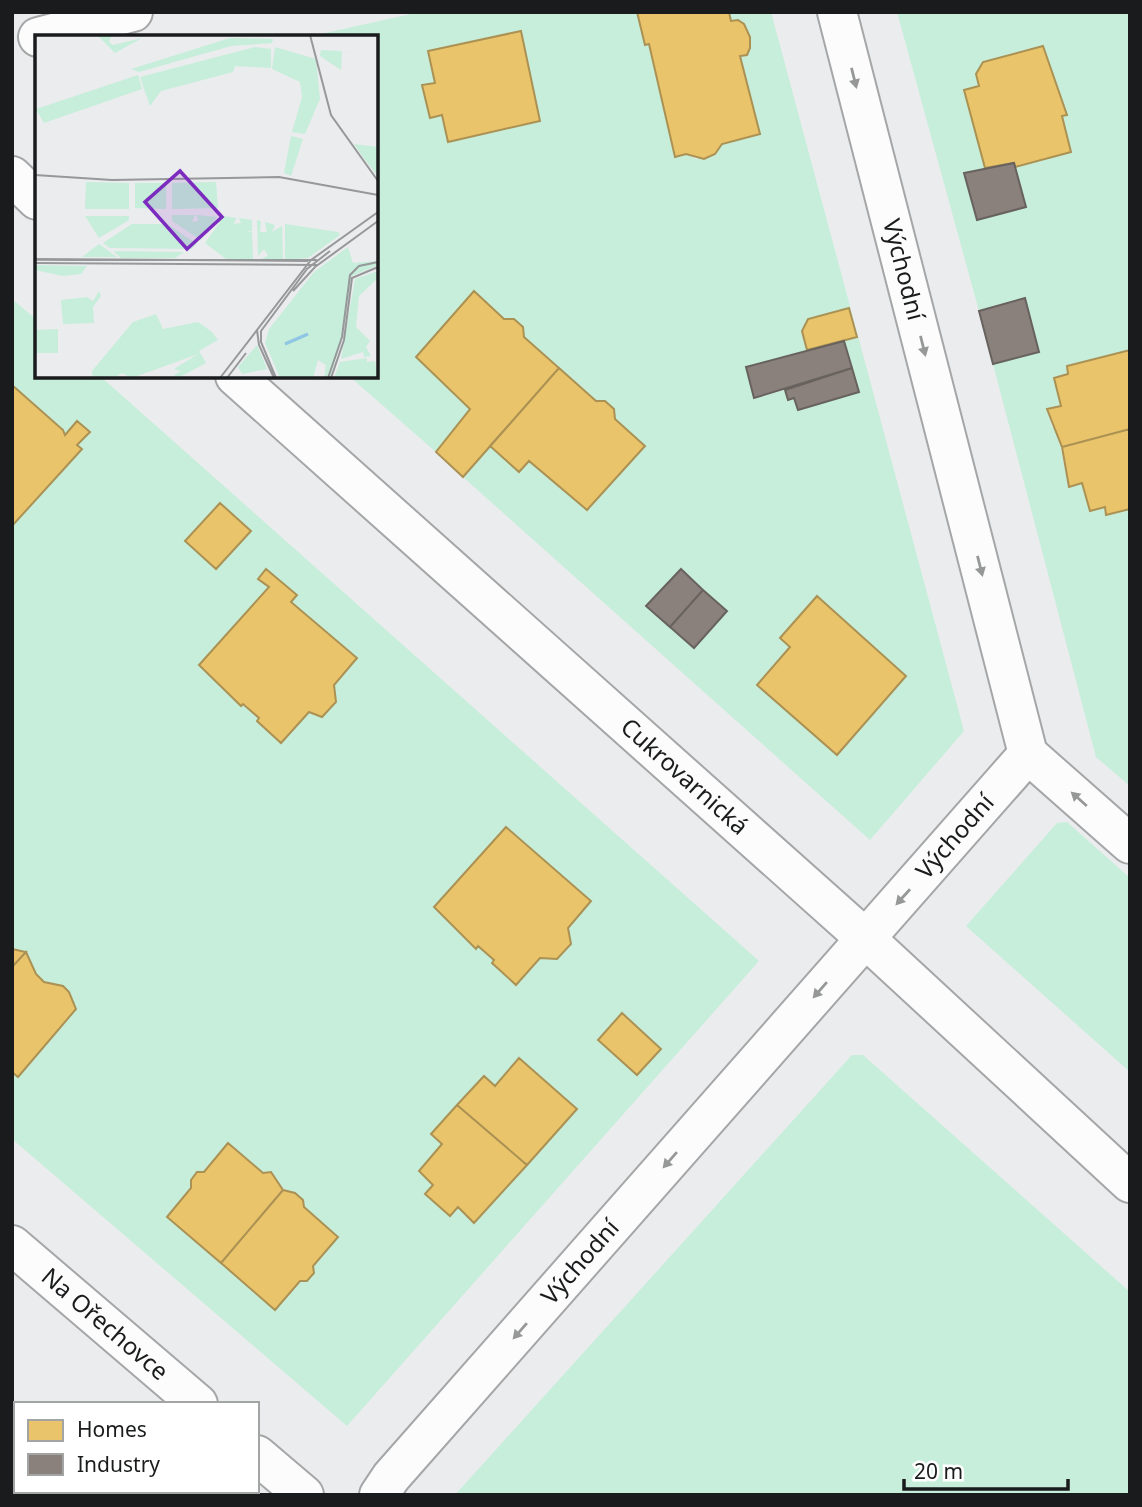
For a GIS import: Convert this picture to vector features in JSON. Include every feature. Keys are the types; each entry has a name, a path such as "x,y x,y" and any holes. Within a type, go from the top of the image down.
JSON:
{"street":[{"path":"45,35 133,12"},
{"name":"Východní","path":"379,1495 391,1477 1028,754 837,12"},
{"path":"12,48 35,38"},
{"path":"12,176 35,198"},
{"name":"Cukrovarnická","path":"237,378 866,939 1130,1183"},
{"path":"1028,754 1130,844"},
{"name":"Na Ořechovce","path":"12,1245 196,1402"},
{"path":"259,1457 304,1495"}],"green space":[{"path":"420,12 637,12 645,44 649,44 675,157 686,154 696,159 715,154 722,144 760,134 740,56 747,55 749,36 742,23 738,20 731,21 729,12 771,12 964,731 870,840 463,477 490,446 519,472 529,461 587,510 645,446 615,419 614,409 605,401 596,401 524,337 523,327 514,319 504,319 474,292 416,356 470,409 436,452 351,378 378,378 378,35 316,35","holes":["521,31 540,121 442,115 429,117 422,86 435,83 428,51","844,341 859,392 798,410 794,398 788,400 785,390 754,398 746,367","681,569 726,610 694,648 646,606","817,597 906,676 837,755 757,685 790,647 780,637"]},
{"path":"897,12 1130,12 1130,350 1067,366 1068,374 1054,378 1061,406 1047,410 1052,427 1056,426 1069,487 1082,483 1105,507 1106,514 1130,509 1130,786 1096,757 993,364 1039,352 1025,298 979,311","holes":["1043,46 1067,115 1062,116 1071,151 1015,167 1025,207 978,220 964,173 985,168 964,90 979,86 976,74 983,62"]},
{"path":"12,299 35,318 35,378 102,378 759,961 347,1426 12,1139 12,1072 74,1008 66,989 40,979 34,972 26,952 12,949 12,526 82,450 77,445 90,432 77,421 65,435 63,430 12,385","holes":["220,503 251,531 185,541 185,540","266,569 297,595 291,602 356,658 334,685 336,702 322,717 309,712 281,743 257,721 259,718 244,704 241,706 199,665 269,587 259,579","505,827 591,901 568,928 570,944 557,959 540,958 516,985 492,964 494,960 478,946 475,948 434,907","623,1013 661,1049 637,1075 598,1040","519,1059 527,1165 475,1223 458,1207 449,1216 426,1194 433,1185 419,1171 442,1144 432,1134 483,1076 495,1086","229,1143 263,1173 271,1172 287,1193 295,1193 303,1200 304,1207 338,1237 313,1266 307,1280 300,1281 275,1310 167,1217 191,1188 191,1180 197,1173 204,1172"]},
{"path":"1067,822 1130,878 1130,1072 966,926 1057,823"},
{"path":"852,1055 863,1055 1130,1292 1130,1495 455,1495"}],"building: Homes":[{"path":"637,12 729,12 731,21 738,20 744,24 750,37 750,48 747,55 740,56 760,134 722,144 715,154 704,159 686,154 675,157 649,44 645,45"},
{"path":"521,31 540,121 448,142 442,115 430,118 422,85 435,83 428,51"},
{"path":"1043,46 1067,115 1062,116 1071,152 1015,167 1014,163 985,168 964,90 979,86 976,74 983,62"},
{"path":"474,291 504,319 514,319 523,327 524,337 559,368 463,477 436,452 470,409 416,357"},
{"path":"849,308 857,337 807,350 802,331 808,319"},
{"path":"1130,350 1130,429 1062,447 1047,409 1061,406 1054,378 1068,374 1067,366"},
{"path":"559,368 596,401 605,401 614,409 615,419 645,446 587,510 529,461 519,472 490,446"},
{"path":"12,385 63,430 65,435 77,421 90,432 77,445 82,449 12,526"},
{"path":"1130,429 1130,509 1106,515 1105,507 1090,511 1082,483 1069,487 1062,447"},
{"path":"220,503 251,531 216,569 185,541"},
{"path":"266,569 297,595 291,602 357,658 334,685 336,702 322,717 309,712 281,743 257,721 259,718 243,704 241,706 199,665 269,587 258,579"},
{"path":"817,596 906,676 837,755 757,685 790,647 780,638"},
{"path":"506,827 591,901 568,928 571,944 557,959 540,958 516,985 492,963 494,960 478,946 476,949 434,907"},
{"path":"12,949 26,952 12,967"},
{"path":"26,952 36,974 44,982 63,986 69,992 76,1009 18,1077 12,1072 12,967"},
{"path":"622,1013 661,1049 637,1075 598,1040"},
{"path":"519,1058 577,1109 527,1165 457,1105 484,1076 495,1086"},
{"path":"457,1105 527,1165 474,1223 458,1207 450,1216 425,1194 433,1185 419,1171 442,1144 431,1134"},
{"path":"228,1143 263,1173 271,1172 283,1190 221,1263 167,1217 191,1188 191,1180 197,1172 204,1172"},
{"path":"283,1190 295,1193 303,1200 304,1207 338,1237 313,1266 314,1273 307,1281 300,1281 275,1310 221,1263"},
{"path":"14,1444 14,1493 92,1493 12,1495"}],"building: Industry":[{"path":"1014,163 1026,207 977,220 964,173"},
{"path":"1025,298 1039,352 993,364 979,311"},
{"path":"844,341 852,368 754,398 746,367"},
{"path":"852,368 859,392 798,410 794,398 788,400 785,390"},
{"path":"681,569 703,590 670,627 646,606"},
{"path":"703,590 727,611 694,648 670,627"}]}
